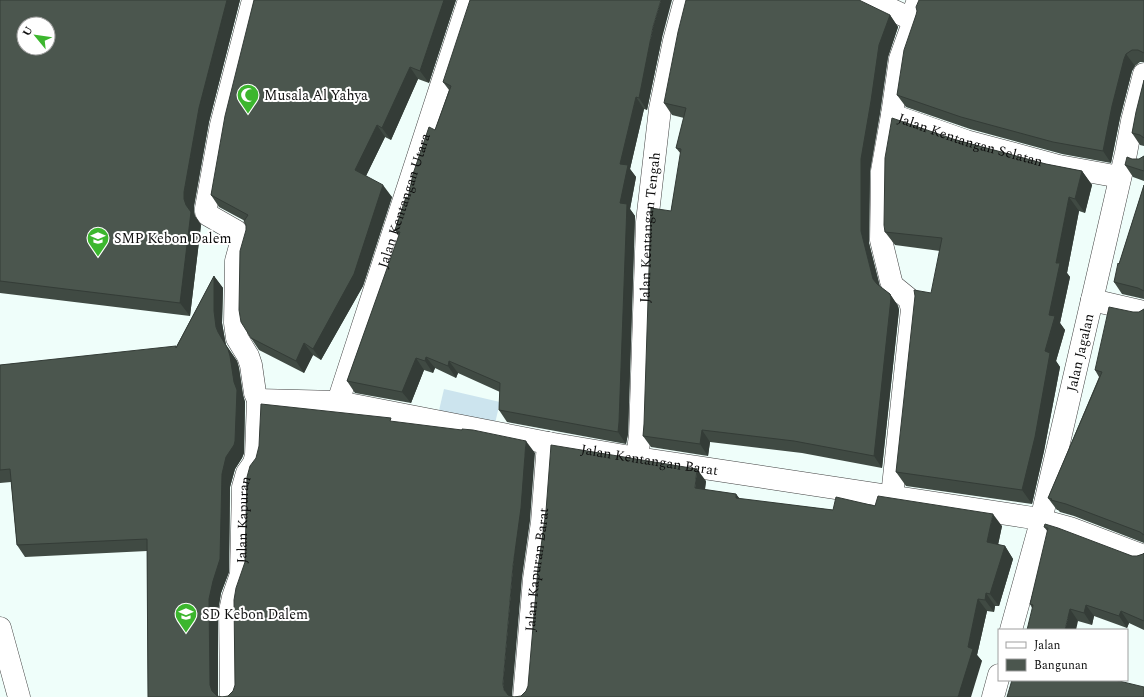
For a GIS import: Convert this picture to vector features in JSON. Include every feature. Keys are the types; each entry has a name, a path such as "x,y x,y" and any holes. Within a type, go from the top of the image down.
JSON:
{"street":[{"name":"Jalan Kapuran","path":"231,697 230,611 241,574 243,487 247,473 254,462 256,455 258,400 255,393 251,365 248,356 237,338 235,323 236,261 242,239 236,231 208,215 206,208 221,125 253,0"},
{"name":"Jalan Kentangan Utara","path":"338,402 469,0"},
{"name":"Jalan Kentangan Tengah","path":"637,458 640,435 647,222 660,109 674,41 685,0"},
{"name":"Jalan Kentangan Selatan","path":"871,0 915,9 913,23 900,59 892,115 966,141 1059,166 1120,177"},
{"name":"Jalan Jagalan","path":"1011,629 1041,520 1120,177 1135,156 1132,121 1144,74"},
{"path":"892,115 882,171 881,240 890,281 893,286 909,299 912,308 892,496"},
{"path":"1092,300 1144,312"},
{"name":"Jalan Kentangan Barat","path":"258,400 338,402 548,443 637,458 1041,520 1070,528 1144,556"},
{"name":"Jalan Kapuran Barat","path":"524,697 534,579 542,522 548,443"},
{"path":"0,628 19,697"},
{"path":"993,697 998,678"}],"shaded area":[{"path":"444,389 500,402 493,432 437,419"}],"building":[{"path":"0,0 227,0 199,108 184,192 186,205 191,212 180,303 0,281"},
{"path":"254,0 444,0 420,71 410,67 382,128 377,125 355,170 383,185 354,274 313,349 304,343 296,361 251,338 241,322 239,310 240,251 246,230 244,221 248,215 211,195 225,116"},
{"path":"470,0 661,0 653,27 639,98 636,97 620,164 628,165 620,203 627,204 618,432 499,410 500,383 449,361 448,366 426,357 425,361 416,358 402,392 347,381 400,232 395,230 406,197 408,198 413,174 429,127 435,130 451,86 443,82"},
{"path":"686,0 859,0 890,15 879,45 861,159 861,231 873,279 890,294 891,298 874,456 794,441 702,430 700,444 643,436 651,208 671,211 681,149 676,148 686,108 664,103"},
{"path":"919,0 1144,0 1144,53 1138,50 1132,50 1126,54 1112,106 1103,151 1053,142 961,117 897,95 904,50 916,15 916,7"},
{"path":"1144,80 1144,138 1140,135 1132,133"},
{"path":"892,118 953,139 1046,164 1082,171 1075,199 1069,197 1056,263 1060,263 1049,315 1055,316 1045,351 1050,353 1035,437 1022,490 896,472 915,296 914,290 931,293 942,238 885,232 885,158"},
{"path":"1144,156 1144,171 1125,165 1127,157 1139,159"},
{"path":"1144,185 1144,291 1114,282 1118,263 1119,264"},
{"path":"214,276 214,311 216,327 228,349 234,382 237,390 235,441 226,457 222,474 220,559 209,599 210,685 212,691 217,696 222,697 148,697 147,539 17,545 10,469 0,470 0,365 176,346 176,348"},
{"path":"1109,307 1133,312 1139,312 1144,309 1144,535 1140,532 1048,498 1102,372 1095,370"},
{"path":"261,404 391,418 390,421 473,430 526,441 521,508 513,566 503,684 504,690 508,695 514,697 222,697 228,696 233,691 235,685 234,600 236,588 245,562 247,477 250,466 256,458 259,446"},
{"path":"551,445 697,469 695,488 736,494 736,498 833,510 836,497 875,506 878,496 993,514 987,542 1005,546 990,594 986,593 985,600 978,599 968,647 973,649 958,697 514,697 521,696 526,691 528,686 538,568 546,511"},
{"path":"1045,524 1058,528 1132,556 1137,556 1144,553 1144,621 1121,611 1119,616 1086,605 1084,613 1070,609 1065,629 1027,629 1033,605 1030,604 1048,528 1044,527"},
{"path":"1012,681 1119,681 1144,687 1144,697 1007,697"}],"place":[{"name":"Musala Al Yahya","path":"248,114"},
{"name":"SMP Kebon Dalem","path":"98,258"},
{"name":"SD Kebon Dalem","path":"186,634"}]}
